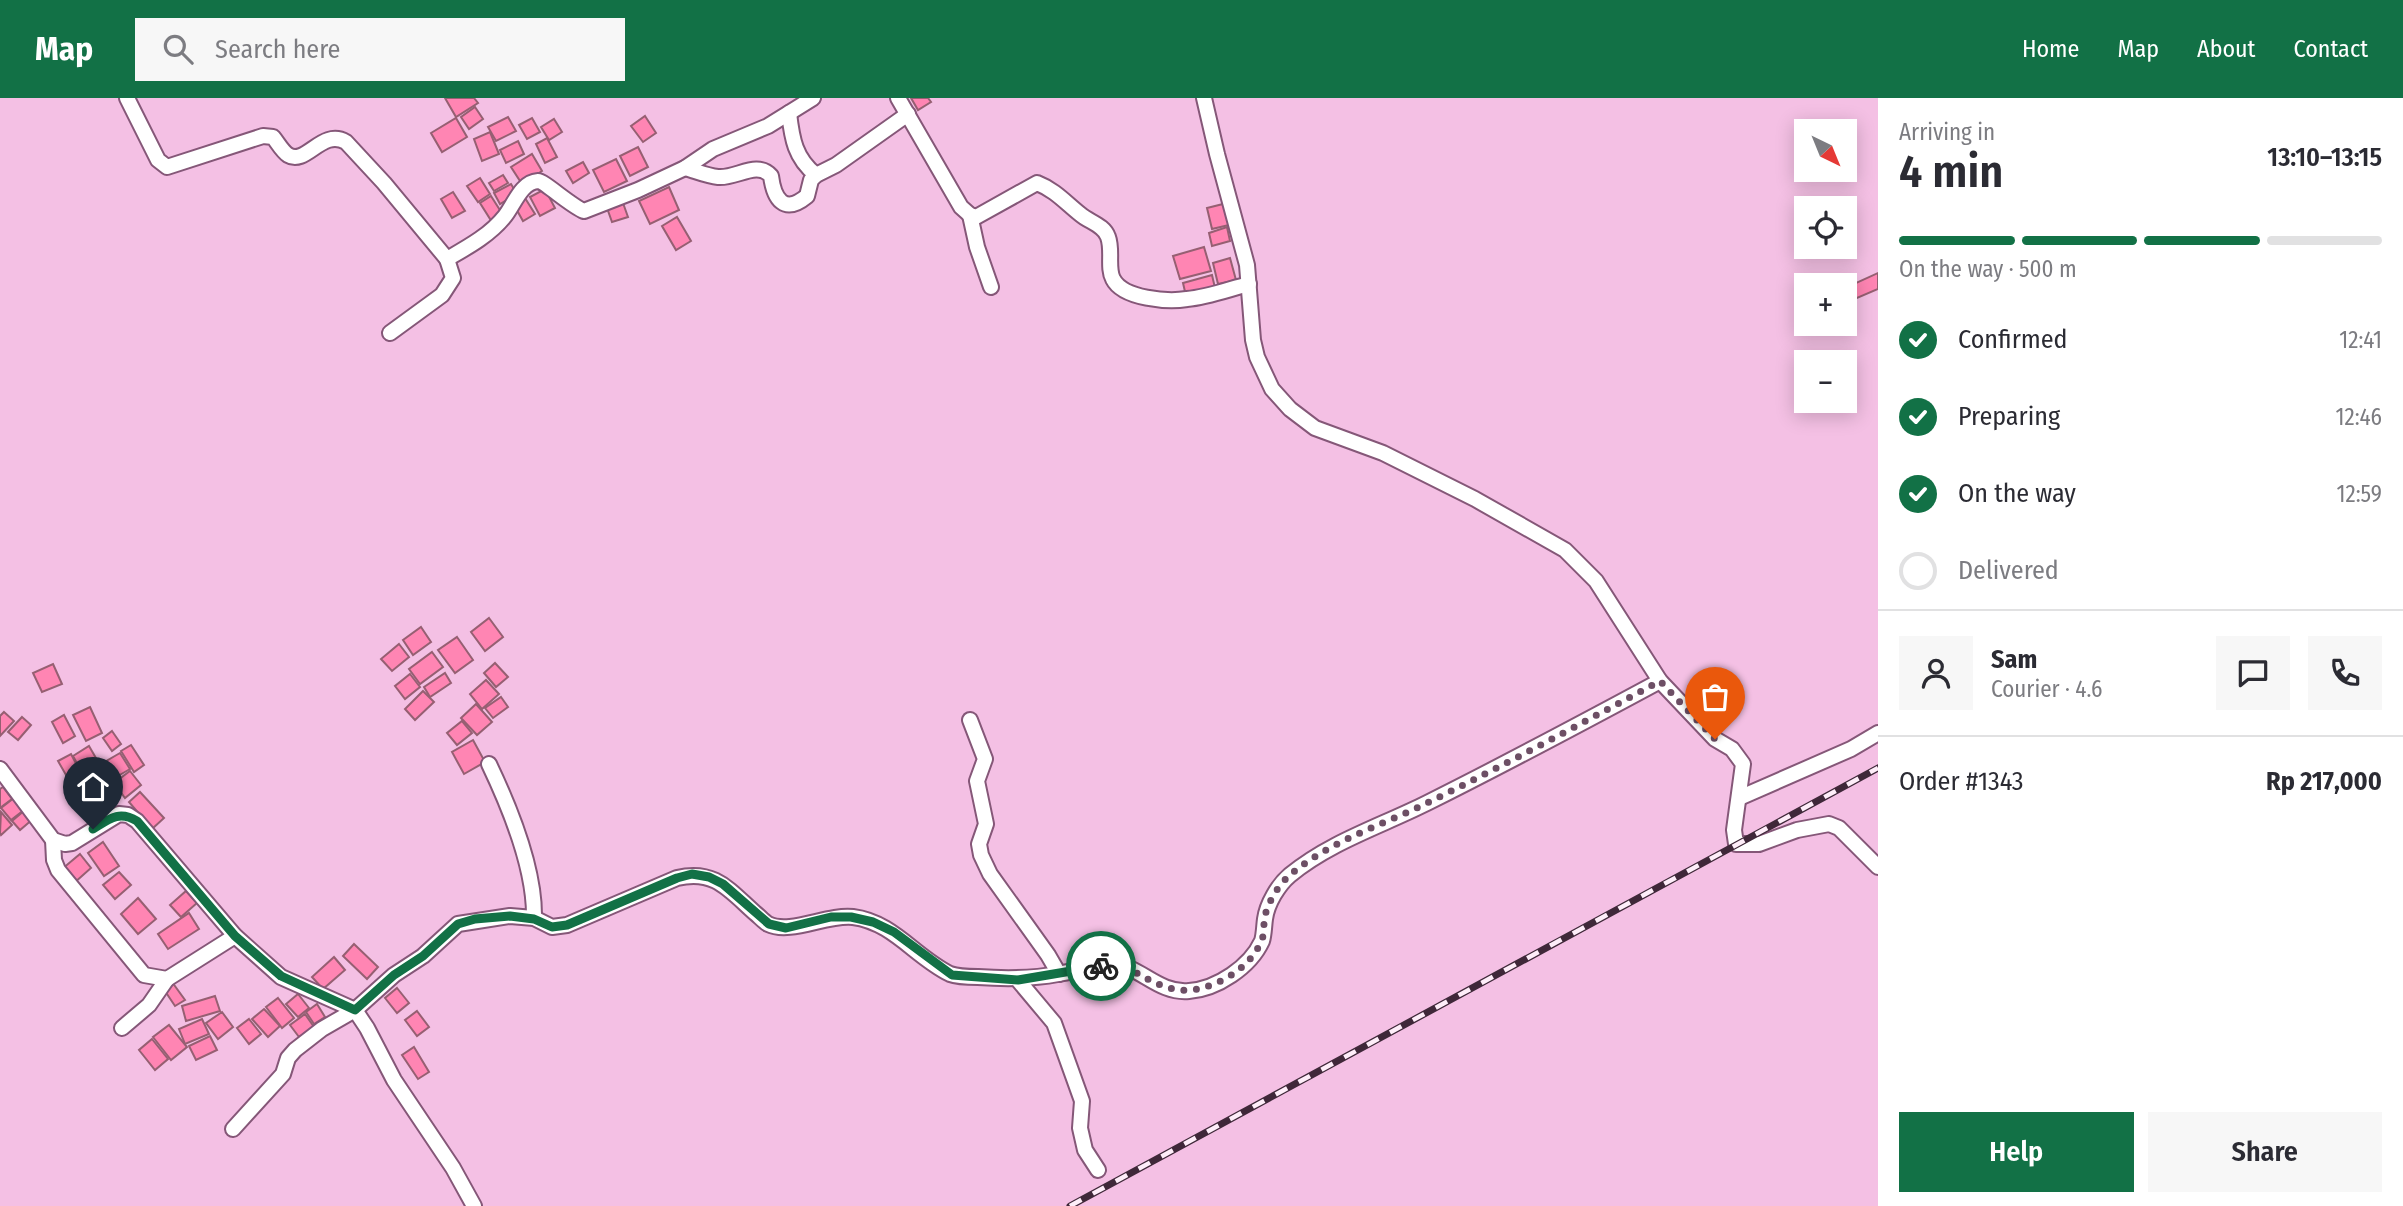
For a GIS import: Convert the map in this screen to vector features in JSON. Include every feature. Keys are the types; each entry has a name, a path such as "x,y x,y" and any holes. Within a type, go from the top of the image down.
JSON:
{"street":[{"path":"127,98 158,160 167,167 262,136 273,137 287,154 294,157 303,155 328,139 339,138 346,142 447,259 453,278 446,291 390,333"},
{"path":"447,259 471,246 495,226 505,217 519,194 531,184 539,181 547,183 566,202 584,211 638,191 685,168 713,149 768,125 813,98"},
{"path":"898,98 961,207 970,215 976,217 1037,183 1066,199 1081,216 1103,230 1108,236 1111,277 1117,286 1134,295 1187,299 1250,284"},
{"path":"1204,98 1242,244 1250,284 1253,340 1257,357 1272,388 1290,409 1315,428 1383,453 1475,499 1565,550 1596,581 1660,681 1715,739 1732,749 1743,764 1734,830 1736,844 1759,844 1797,830 1829,824 1839,828 1878,867"},
{"path":"789,113 797,154 816,175"},
{"path":"685,168 719,177 762,169 771,176 778,200 788,205 807,196 811,180 816,175 836,165 908,114"},
{"path":"970,215 977,247 991,287"},
{"path":"233,1129 282,1074 288,1058 295,1050 322,1029 355,1010 458,924 475,919 510,916 534,919 552,927 567,925 692,874 709,877 723,884 769,924 786,928 841,917 873,922 894,932 952,975 1018,980 1117,964 1156,985 1174,990 1189,991 1206,987 1246,965 1262,940 1265,915 1272,899 1288,876 1326,850 1499,768 1660,681"},
{"path":"970,720 985,760 977,781 986,824 979,844 981,855 990,874 1059,974"},
{"path":"1739,797 1852,749 1878,733"},
{"path":"489,764 514,821 534,899 534,919"},
{"path":"0,769 53,840 54,860 65,880 144,975 167,979"},
{"path":"53,840 72,843 112,817 119,814 128,815 154,839 235,936 281,976 355,1010 394,1080 453,1168 474,1206"},
{"path":"122,1028 149,1005 167,979 235,936"},
{"path":"1018,980 1034,996 1058,1032 1082,1101 1080,1128 1085,1150 1098,1170"}],"building":[{"path":"445,98 474,98 478,103 456,117"},
{"path":"911,98 928,98 931,102 918,110"},
{"path":"475,107 483,119 469,129 461,117"},
{"path":"645,116 656,133 643,142 631,126"},
{"path":"508,117 516,131 496,141 488,127"},
{"path":"456,118 467,137 442,152 431,133"},
{"path":"532,118 540,132 527,139 519,125"},
{"path":"554,119 562,132 549,140 541,127"},
{"path":"490,132 499,154 482,161 474,139"},
{"path":"547,138 557,157 545,163 536,144"},
{"path":"518,141 524,154 506,163 500,150"},
{"path":"638,147 648,167 630,176 620,156"},
{"path":"532,154 542,171 522,184 511,167"},
{"path":"616,159 627,181 604,192 593,170"},
{"path":"583,162 589,173 573,183 566,171"},
{"path":"503,175 508,183 494,191 489,183"},
{"path":"480,178 490,194 478,202 467,186"},
{"path":"511,184 517,194 500,204 494,193"},
{"path":"669,187 679,210 650,224 639,201"},
{"path":"545,189 555,208 540,216 530,197"},
{"path":"453,192 465,211 452,218 441,199"},
{"path":"491,196 503,215 492,222 480,203"},
{"path":"525,198 535,214 523,221 514,205"},
{"path":"623,203 628,217 612,222 607,208"},
{"path":"1223,204 1229,225 1212,229 1207,208"},
{"path":"677,217 691,241 676,250 662,226"},
{"path":"1227,227 1230,241 1212,246 1209,233"},
{"path":"1204,247 1211,271 1180,279 1173,256"},
{"path":"1230,258 1236,280 1218,284 1213,263"},
{"path":"1878,273 1878,289 1857,298 1857,283"},
{"path":"1212,275 1215,288 1186,296 1183,283"},
{"path":"489,618 503,637 485,651 471,632"},
{"path":"421,627 431,642 413,655 403,640"},
{"path":"457,637 473,660 455,673 438,650"},
{"path":"399,644 409,657 392,671 381,659"},
{"path":"432,652 443,667 420,684 409,669"},
{"path":"495,663 508,677 496,687 484,673"},
{"path":"53,664 62,684 42,692 33,673"},
{"path":"445,673 451,683 430,697 424,687"},
{"path":"410,674 420,687 405,699 395,686"},
{"path":"486,680 499,694 482,709 470,694"},
{"path":"423,691 434,702 415,720 405,709"},
{"path":"501,697 508,707 493,718 485,708"},
{"path":"476,704 492,722 477,735 461,718"},
{"path":"90,707 102,733 86,741 73,715"},
{"path":"4,712 14,721 0,736 0,716"},
{"path":"64,715 75,736 63,743 52,722"},
{"path":"22,717 31,725 18,740 8,732"},
{"path":"462,721 472,733 457,745 447,733"},
{"path":"112,731 121,744 112,751 103,738"},
{"path":"473,740 485,762 464,774 452,752"},
{"path":"131,745 144,765 134,772 121,751"},
{"path":"89,746 100,765 83,774 73,756"},
{"path":"120,753 130,769 111,780 101,764"},
{"path":"71,754 82,775 70,782 58,761"},
{"path":"130,771 141,785 125,798 114,783"},
{"path":"3,787 12,799 0,808 0,789"},
{"path":"140,792 164,818 152,829 129,802"},
{"path":"14,798 24,810 11,820 1,808"},
{"path":"25,810 33,819 20,830 12,821"},
{"path":"1,812 12,825 1,835 0,833"},
{"path":"103,842 119,866 104,876 88,853"},
{"path":"80,854 91,868 74,883 62,869"},
{"path":"119,872 131,885 115,899 103,885"},
{"path":"186,891 197,903 181,917 170,905"},
{"path":"138,898 156,919 138,934 121,914"},
{"path":"189,913 199,929 168,949 158,934"},
{"path":"354,944 378,967 367,979 343,956"},
{"path":"334,957 345,970 323,989 312,977"},
{"path":"172,982 185,1000 175,1006 163,988"},
{"path":"397,988 409,1003 397,1013 385,998"},
{"path":"298,994 309,1008 298,1017 286,1004"},
{"path":"215,996 220,1011 186,1021 182,1006"},
{"path":"278,998 294,1018 282,1028 266,1007"},
{"path":"317,1004 325,1017 314,1024 306,1012"},
{"path":"264,1009 280,1026 268,1037 252,1019"},
{"path":"417,1011 429,1027 417,1036 405,1020"},
{"path":"222,1012 233,1027 218,1039 206,1023"},
{"path":"305,1014 314,1027 299,1037 290,1025"},
{"path":"202,1019 209,1034 185,1044 179,1029"},
{"path":"249,1019 261,1034 249,1044 237,1028"},
{"path":"169,1025 187,1047 171,1060 153,1037"},
{"path":"210,1036 217,1050 196,1060 189,1046"},
{"path":"152,1039 168,1059 155,1070 139,1050"},
{"path":"414,1047 429,1072 418,1079 402,1055"}],"railway":[{"path":"1070,1206 1878,768"}],"way so far":[{"path":"1101,966 1117,964 1156,985 1174,990 1189,991 1206,987 1228,977 1246,965 1262,940 1265,915 1288,876 1326,850 1499,768 1660,681 1715,739"}],"route":[{"path":"93,829 119,814 128,815 137,821 235,936 281,976 328,1000 355,1010 394,975 423,956 458,924 475,919 510,916 534,919 552,927 567,925 692,874 709,877 723,884 769,924 786,928 831,917 851,917 873,922 894,932 912,948 952,975 1018,980 1101,966"}]}
